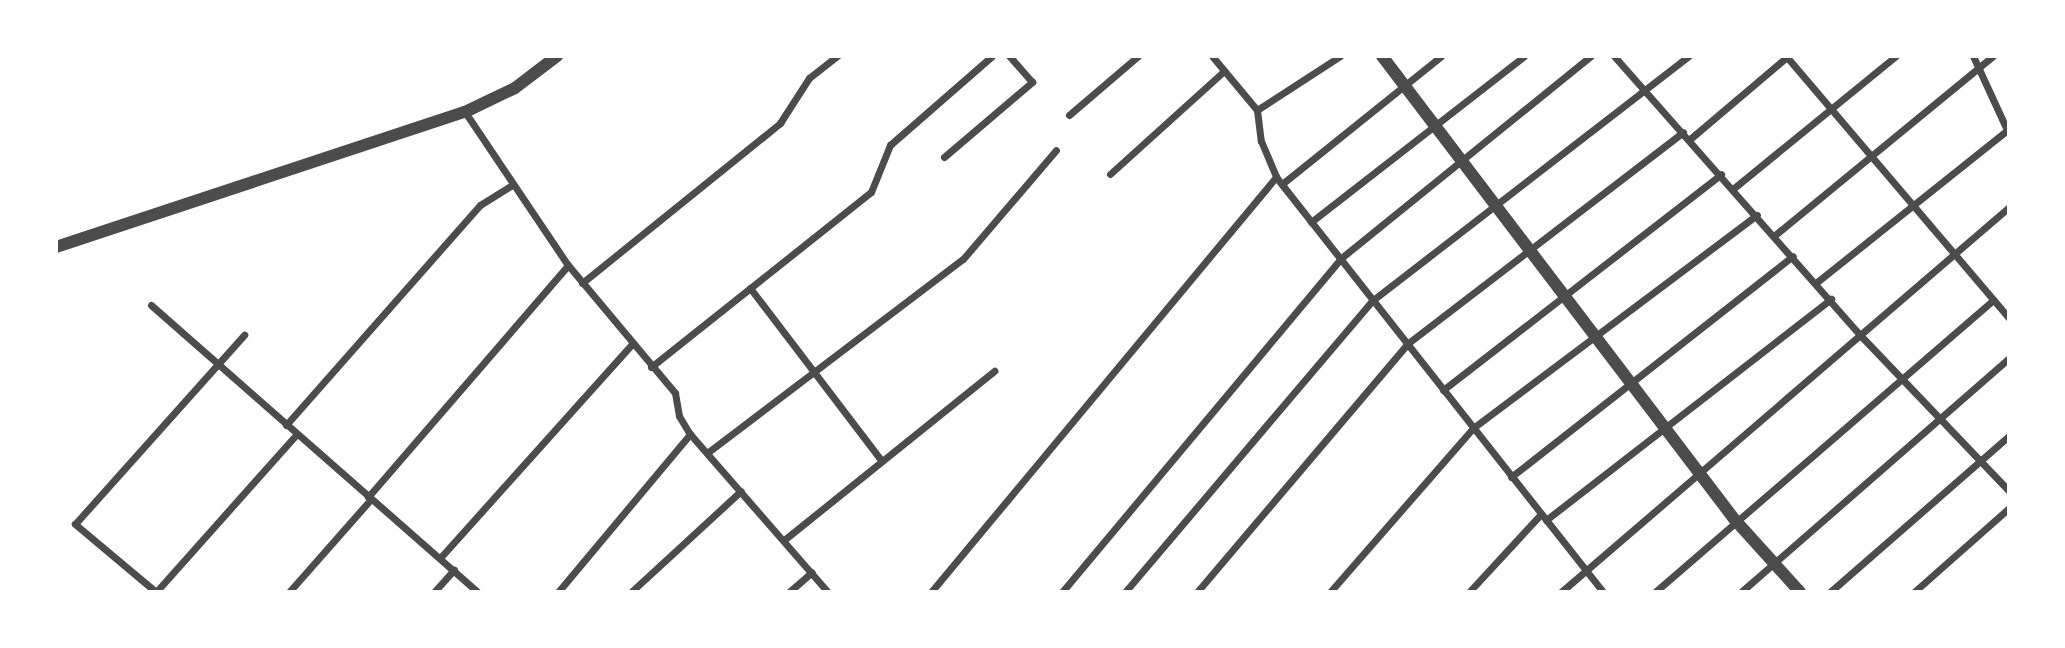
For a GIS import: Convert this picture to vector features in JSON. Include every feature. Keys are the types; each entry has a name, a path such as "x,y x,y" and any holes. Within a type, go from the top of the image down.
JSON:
{"street":[{"path":"56,247 466,112 515,88 557,56"},
{"path":"582,283 780,123 809,78 837,56"},
{"path":"651,367 870,192 890,145 992,56"},
{"path":"944,157 1032,82 1009,56"},
{"path":"1069,115 1138,56"},
{"path":"1212,56 1256,110 1261,141 1276,177 1603,592"},
{"path":"1256,110 1340,56"},
{"path":"1382,56 1735,520 1800,592"},
{"path":"1282,184 1441,56"},
{"path":"1311,222 1433,123 1524,56"},
{"path":"1062,592 1340,259 1591,56"},
{"path":"1614,56 1817,282 1861,336 2009,491"},
{"path":"1125,592 1373,300 1497,208 1689,56"},
{"path":"1690,139 1787,56 1954,257 2009,318"},
{"path":"1734,188 1896,56"},
{"path":"1817,282 2009,131 1973,56"},
{"path":"1775,235 1993,56"},
{"path":"1110,174 1224,71"},
{"path":"466,112 510,186 568,265 675,393 679,416 690,434 828,592"},
{"path":"1197,592 1407,344 1683,132"},
{"path":"707,453 813,370 964,259 1056,150"},
{"path":"1443,390 1563,294 1721,174"},
{"path":"931,592 1276,177"},
{"path":"286,425 480,205 510,186"},
{"path":"1561,592 1587,574 1700,472 1954,257 2009,207"},
{"path":"1330,592 1473,428 1757,215"},
{"path":"1511,477 1793,256"},
{"path":"289,592 568,265"},
{"path":"750,288 881,460"},
{"path":"1469,592 1543,517 1666,429 1831,299"},
{"path":"1655,592 1735,520 1993,300"},
{"path":"151,305 478,592"},
{"path":"244,335 75,524 156,592 296,435"},
{"path":"440,558 632,344"},
{"path":"1741,592 2009,358"},
{"path":"784,540 994,370"},
{"path":"558,592 690,434"},
{"path":"1830,592 2009,436"},
{"path":"631,592 741,491"},
{"path":"1914,592 2009,508"},
{"path":"434,592 454,570"},
{"path":"789,592 812,572"}]}
